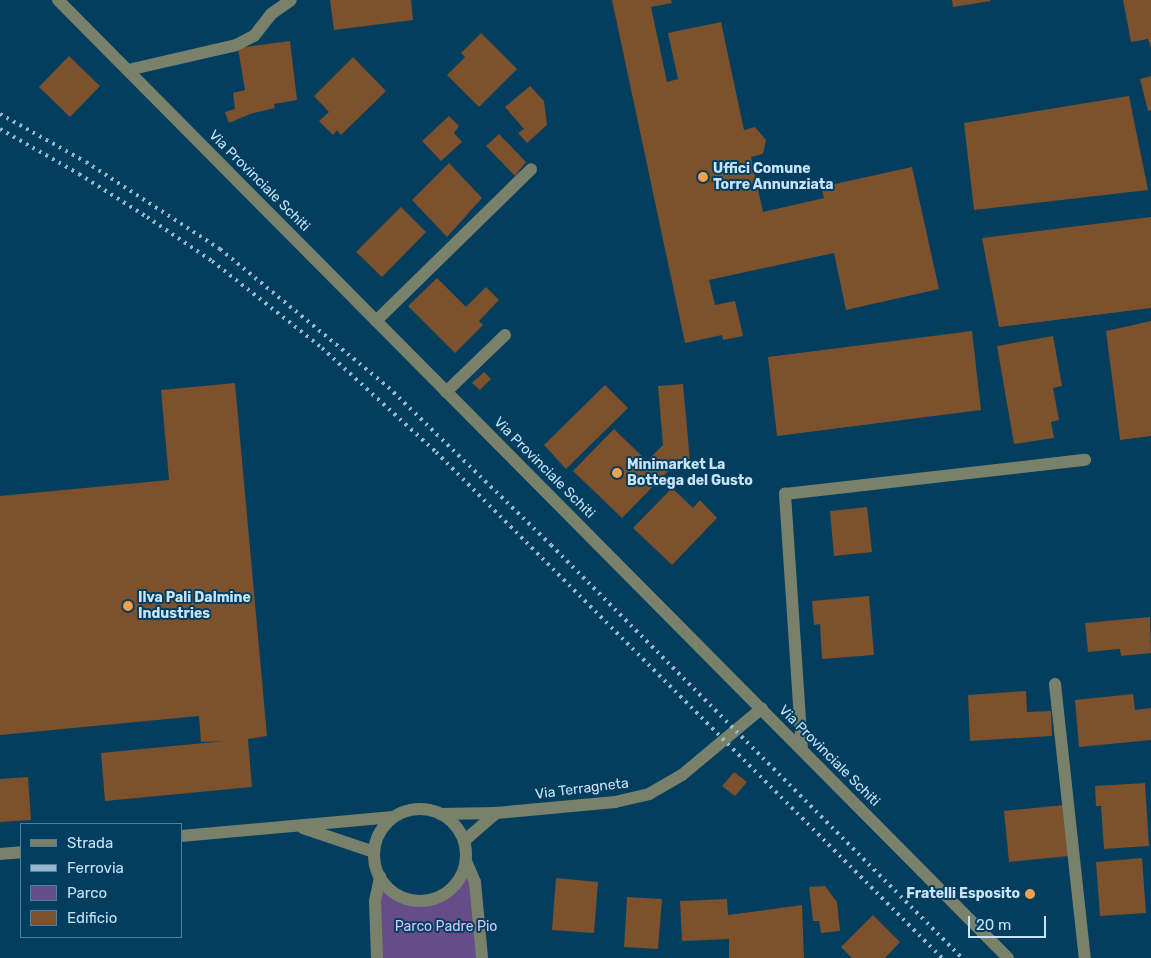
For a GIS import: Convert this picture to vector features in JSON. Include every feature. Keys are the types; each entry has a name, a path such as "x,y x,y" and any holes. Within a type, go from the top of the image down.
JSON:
{"street":[{"name":"Via Provinciale Schiti","path":"58,0 1008,958"},
{"path":"128,70 236,45 254,36 271,14 291,0"},
{"path":"376,320 531,169"},
{"path":"446,392 504,335"},
{"path":"802,750 785,494 1085,460"},
{"path":"1055,684 1085,958"},
{"name":"Via Terragneta","path":"440,814 496,813 615,802 649,794 682,775 762,708"},
{"path":"182,836 393,818 421,809 440,814 458,829 464,841 466,861 475,882 482,958"},
{"path":"464,841 496,813"},
{"path":"377,958 375,901 380,877 374,852 377,839 393,818"},
{"path":"293,826 331,835 374,852"},
{"path":"0,854 20,852"},
{"path":"380,877 400,897 428,900 453,887 466,861"}],"green space":[{"name":"Parco Padre Pio","path":"466,861 482,958 377,958 380,877 400,897 428,900 453,887"}],"building":[{"path":"330,0 411,0 413,20 334,30"},
{"name":"Uffici Comune Torre Annunziata","path":"612,0 671,0 672,3 651,7 667,82 678,79 668,33 721,22 744,130 755,127 766,140 763,154 751,157 763,212 824,198 821,187 912,167 939,289 846,310 834,253 709,280 715,305 735,301 743,336 723,340 722,335 685,343"},
{"path":"952,0 990,0 991,1 953,7"},
{"path":"1123,0 1151,0 1151,48 1148,39 1131,42"},
{"path":"481,33 517,69 479,107 447,75 465,57 461,53"},
{"path":"290,41 297,100 274,104 275,108 250,114 229,123 225,112 235,109 233,93 245,90 238,48"},
{"path":"69,56 100,86 70,117 39,87"},
{"path":"353,57 386,91 341,135 337,130 333,135 319,121 329,112 314,96"},
{"path":"1151,76 1151,110 1148,111 1140,79"},
{"path":"530,86 544,101 547,125 527,143 518,133 524,129 505,107"},
{"path":"1129,96 1148,190 974,210 964,123"},
{"path":"449,116 459,126 454,133 462,142 441,161 422,141"},
{"path":"499,134 526,162 515,176 486,146"},
{"path":"449,163 482,198 447,237 412,200"},
{"path":"401,207 426,232 382,277 356,252"},
{"path":"1151,217 1151,308 999,327 982,238"},
{"path":"437,278 466,307 486,287 499,300 479,321 483,325 455,353 408,306"},
{"path":"1151,321 1151,436 1120,440 1106,331"},
{"path":"972,331 981,410 777,436 768,357"},
{"path":"1053,336 1062,386 1053,388 1059,420 1051,422 1054,438 1014,444 997,346"},
{"path":"484,372 491,379 480,390 472,383"},
{"name":"Ilva Pali Dalmine Industries","path":"235,383 267,736 248,739 252,787 105,801 101,753 225,741 201,742 199,716 0,735 0,496 169,480 161,390"},
{"path":"683,384 690,461 680,471 674,465 622,518 573,471 614,429 647,461 663,445 658,386"},
{"path":"605,385 628,408 566,469 544,445"},
{"path":"672,488 693,508 700,500 717,518 672,565 633,528"},
{"path":"867,507 872,552 834,556 830,511"},
{"path":"869,596 874,655 822,659 820,624 814,625 812,601"},
{"path":"1150,617 1151,653 1121,656 1120,649 1088,652 1085,623"},
{"path":"1026,691 1027,712 1051,711 1052,736 970,741 968,695"},
{"path":"1133,694 1135,710 1151,708 1151,740 1079,747 1075,700"},
{"path":"734,772 747,782 735,796 722,786"},
{"path":"28,777 31,820 0,822 0,779"},
{"path":"1145,783 1149,846 1104,849 1101,806 1096,806 1095,786"},
{"path":"1064,805 1069,856 1009,862 1004,811"},
{"path":"1142,858 1146,913 1100,916 1096,862"},
{"path":"556,878 598,882 594,933 552,930"},
{"path":"825,886 837,902 840,931 821,933 819,921 813,921 809,887"},
{"path":"627,897 662,899 658,949 624,947"},
{"path":"727,899 728,915 802,905 804,958 729,958 729,939 682,941 680,901"},
{"path":"873,915 900,942 885,958 852,958 841,947"}],"railway":[{"path":"0,114 86,162 220,249 388,387 551,545 962,958"},
{"path":"0,129 79,174 212,261 322,348 436,452 942,958"}],"place":[{"name":"Uffici Comune Torre Annunziata","path":"703,177"},
{"name":"Minimarket La Bottega del Gusto","path":"617,473"},
{"name":"Ilva Pali Dalmine Industries","path":"128,606"},
{"name":"Fratelli Esposito","path":"1030,894"}]}
